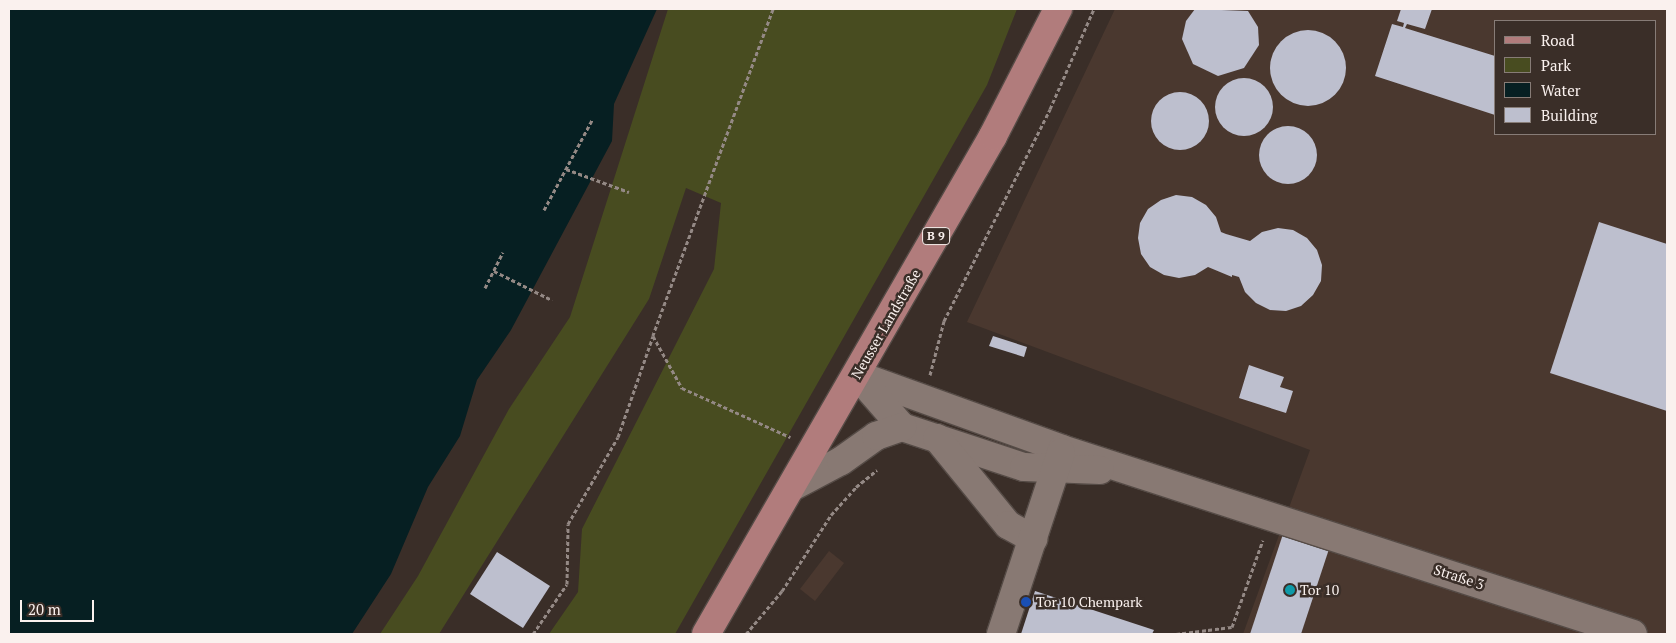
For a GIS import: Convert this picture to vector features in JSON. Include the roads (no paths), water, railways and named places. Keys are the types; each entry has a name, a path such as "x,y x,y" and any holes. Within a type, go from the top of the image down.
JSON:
{"main road":[{"name":"Neusser Landstraße","path":"706,634 857,375 993,136 1058,9"}],"lane":[{"path":"857,375 921,398 1059,459"},
{"path":"857,375 902,427 1024,466 1059,459"},
{"path":"792,487 841,461 876,436 902,427"},
{"path":"937,438 1008,525 1033,539"},
{"path":"1001,634 1059,459"},
{"name":"Straße 3","path":"1059,459 1122,468 1278,517 1633,634"}],"water":[{"path":"9,9 657,9 614,104 612,141 511,330 477,380 460,436 428,487 391,574 352,634 9,634"}],"place":[{"name":"Tor 10","path":"1290,590"},
{"name":"Tor 10 Chempark","path":"1026,602"}]}
